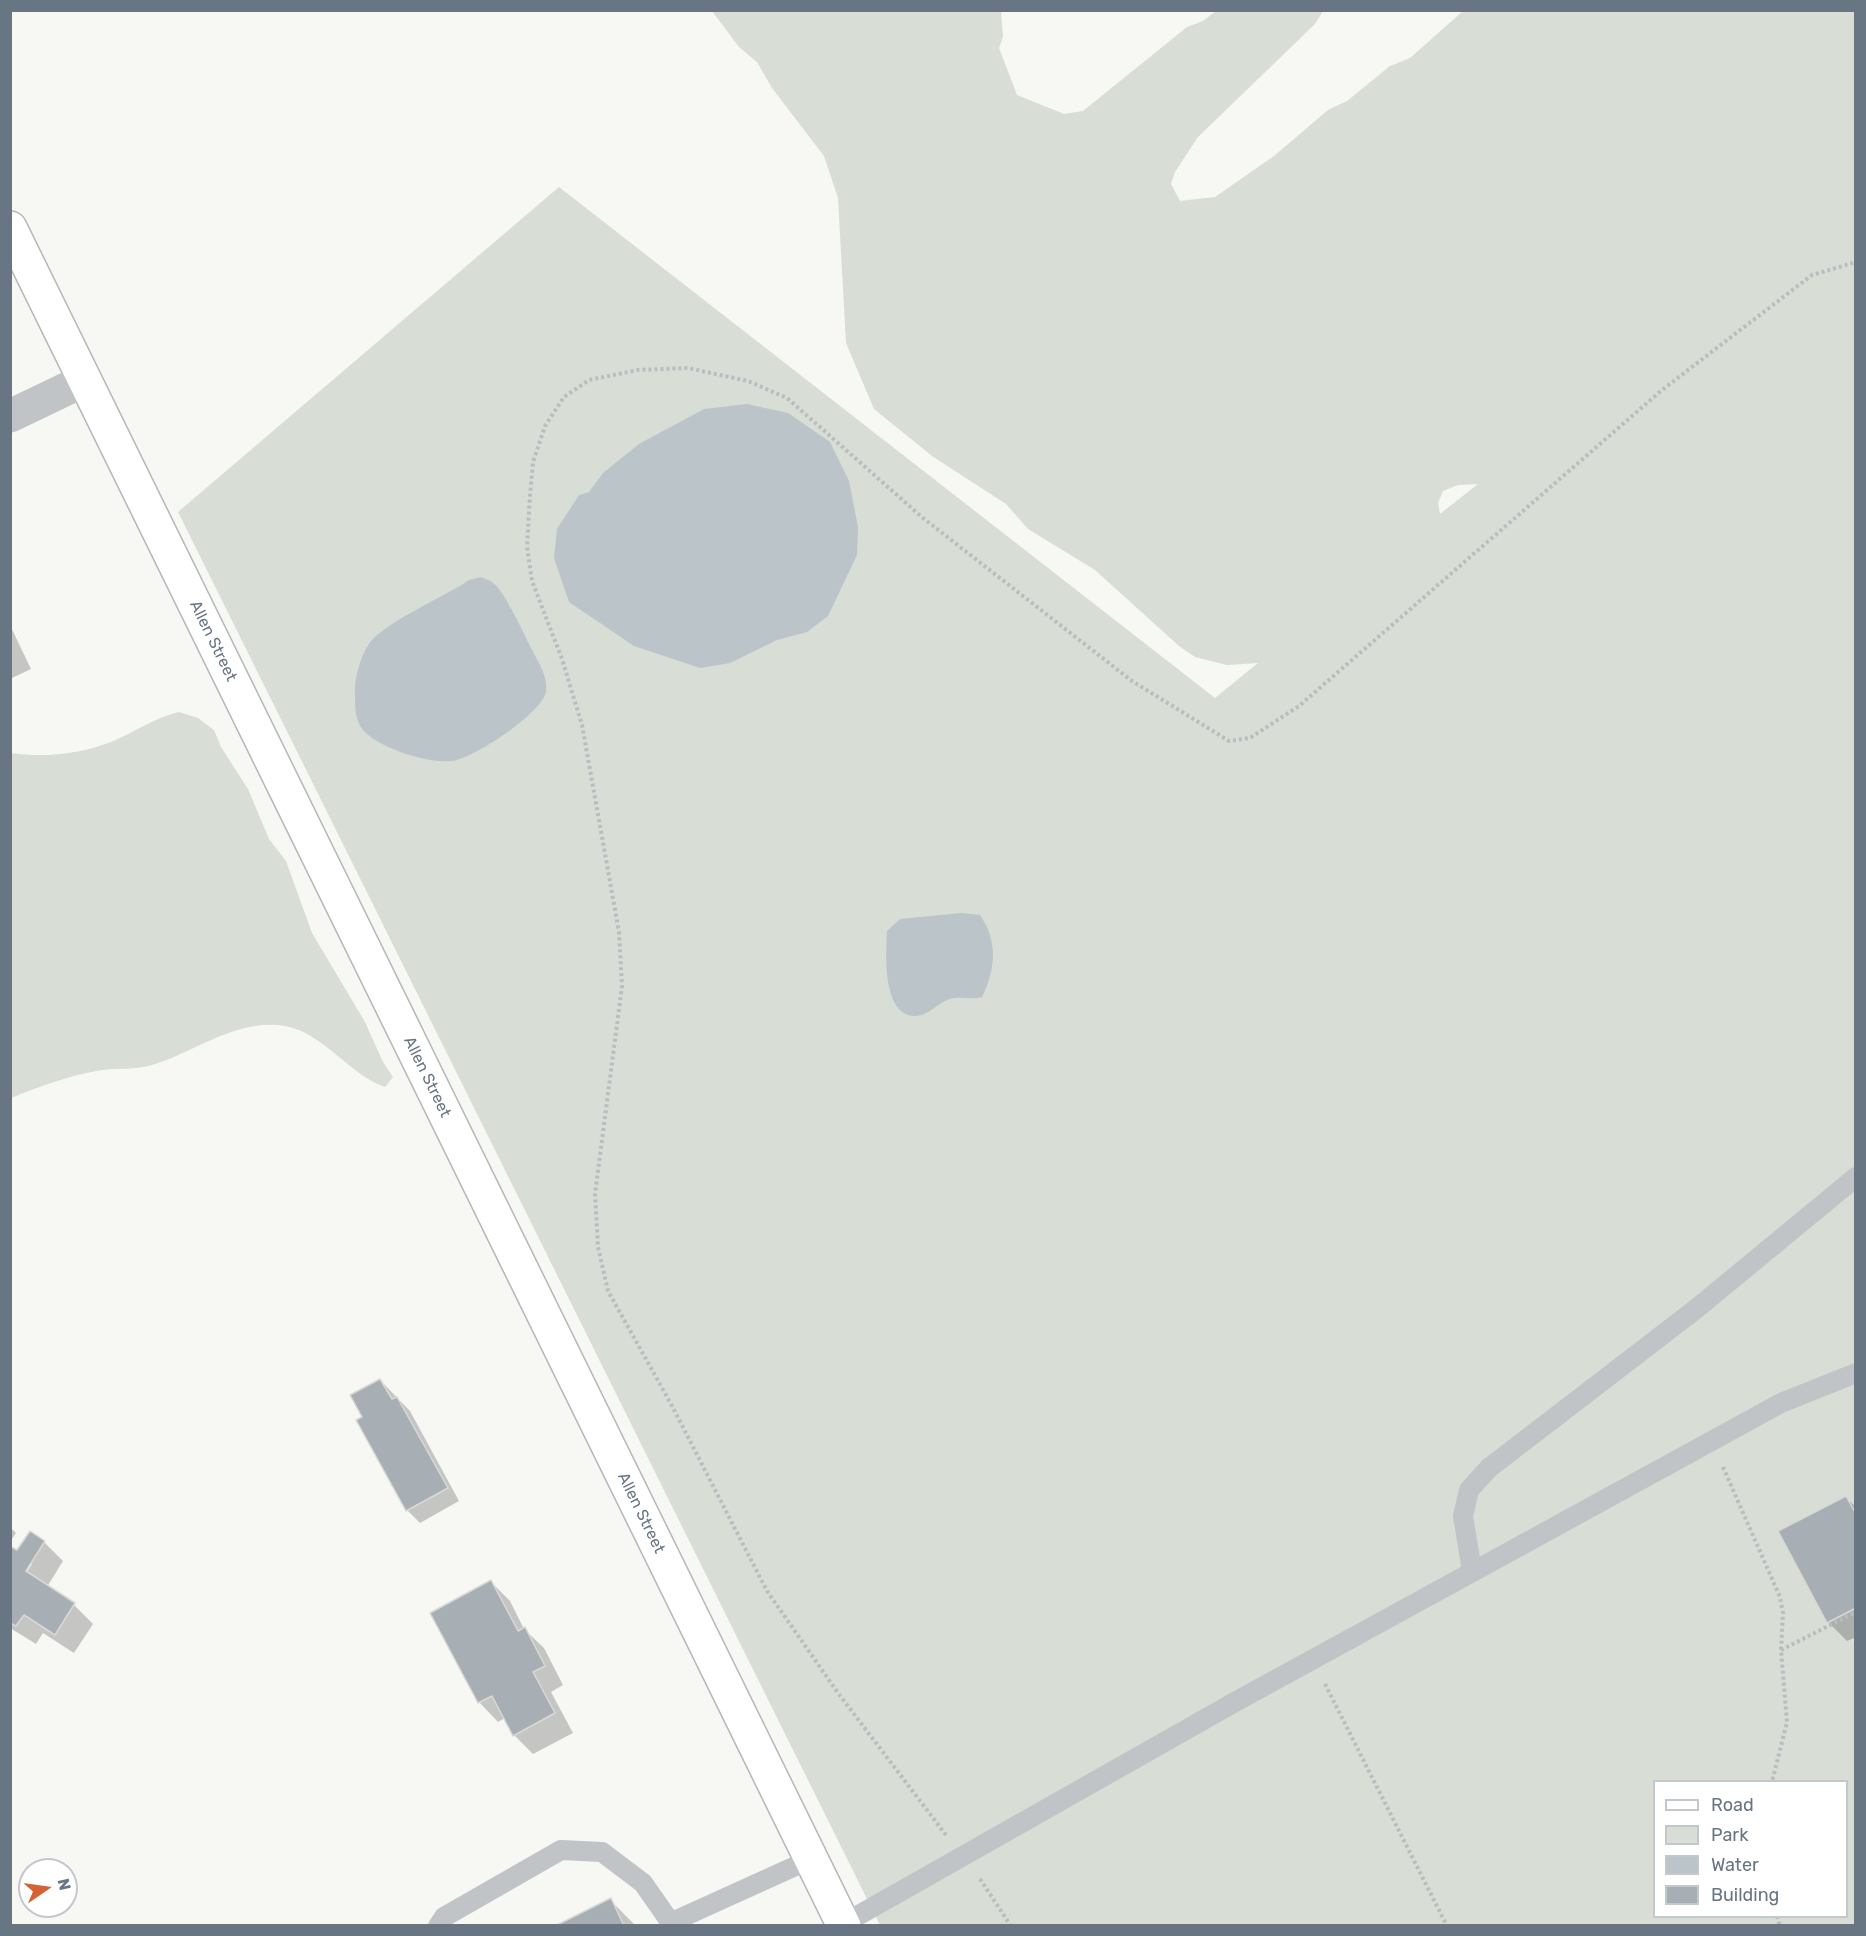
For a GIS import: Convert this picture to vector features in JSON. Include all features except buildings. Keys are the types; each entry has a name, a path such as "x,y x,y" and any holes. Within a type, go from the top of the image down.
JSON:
{"street":[{"name":"Allen Street","path":"10,228 844,1925"},
{"path":"10,416 85,380"}],"lane":[{"path":"1472,1571 1463,1516 1468,1490 1488,1468 1696,1309 1856,1178"},
{"path":"844,1925 1312,1659 1472,1571 1781,1403 1856,1372"},
{"path":"438,1926 444,1917 561,1850 602,1852 643,1883 672,1924 811,1859"}],"path":[{"path":"1011,1926 964,1858 838,1692 767,1590 671,1404 608,1291 598,1247 594,1194 622,986 619,932 582,724 530,570 527,547 533,462 545,426 564,397 589,380 638,370 688,368 748,381 787,398 923,518 1132,681 1229,741 1250,738 1299,706 1662,390 1812,276 1856,261"},
{"path":"1711,1441 1780,1597 1783,1613 1781,1650 1787,1722 1772,1780"},
{"path":"1781,1650 1856,1612"},
{"path":"1312,1659 1447,1926"}],"green space":[{"path":"712,11 1001,11 1003,37 999,48 1017,95 1064,114 1083,111 1187,27 1203,21 1216,11 1323,11 1315,24 1198,137 1175,172 1171,184 1180,201 1215,197 1274,156 1328,110 1347,101 1390,66 1410,58 1463,11 1855,11 1855,1925 880,1925 178,512 559,187 1215,698 1258,663 1227,665 1195,657 1179,646 1095,570 1028,529 1006,504 932,456 874,409 846,343 838,198 824,156 772,88 757,62 739,47","holes":["1478,484 1440,514 1438,503 1443,491 1458,485"]},
{"path":"179,712 198,718 214,730 221,747 248,789 269,839 286,861 312,933 365,1022 383,1062 393,1077 385,1087 359,1073 324,1045 299,1030 267,1025 233,1031 146,1067 102,1070 78,1075 11,1098 11,753 49,755 87,749 111,742 153,721"}],"water":[{"path":"747,404 788,413 830,442 849,481 858,527 857,555 828,616 807,632 777,640 730,663 700,668 634,646 569,602 554,558 557,529 579,495 589,492 603,473 639,444 704,409"},
{"path":"481,577 492,582 503,594 540,665 546,686 542,701 520,723 490,744 452,761 430,760 404,753 370,737 358,722 355,705 357,674 368,645 392,624 469,580"},
{"path":"961,913 980,915 990,935 992,966 982,997 950,999 918,1016 903,1012 896,1005 888,981 887,931 900,919"}]}
